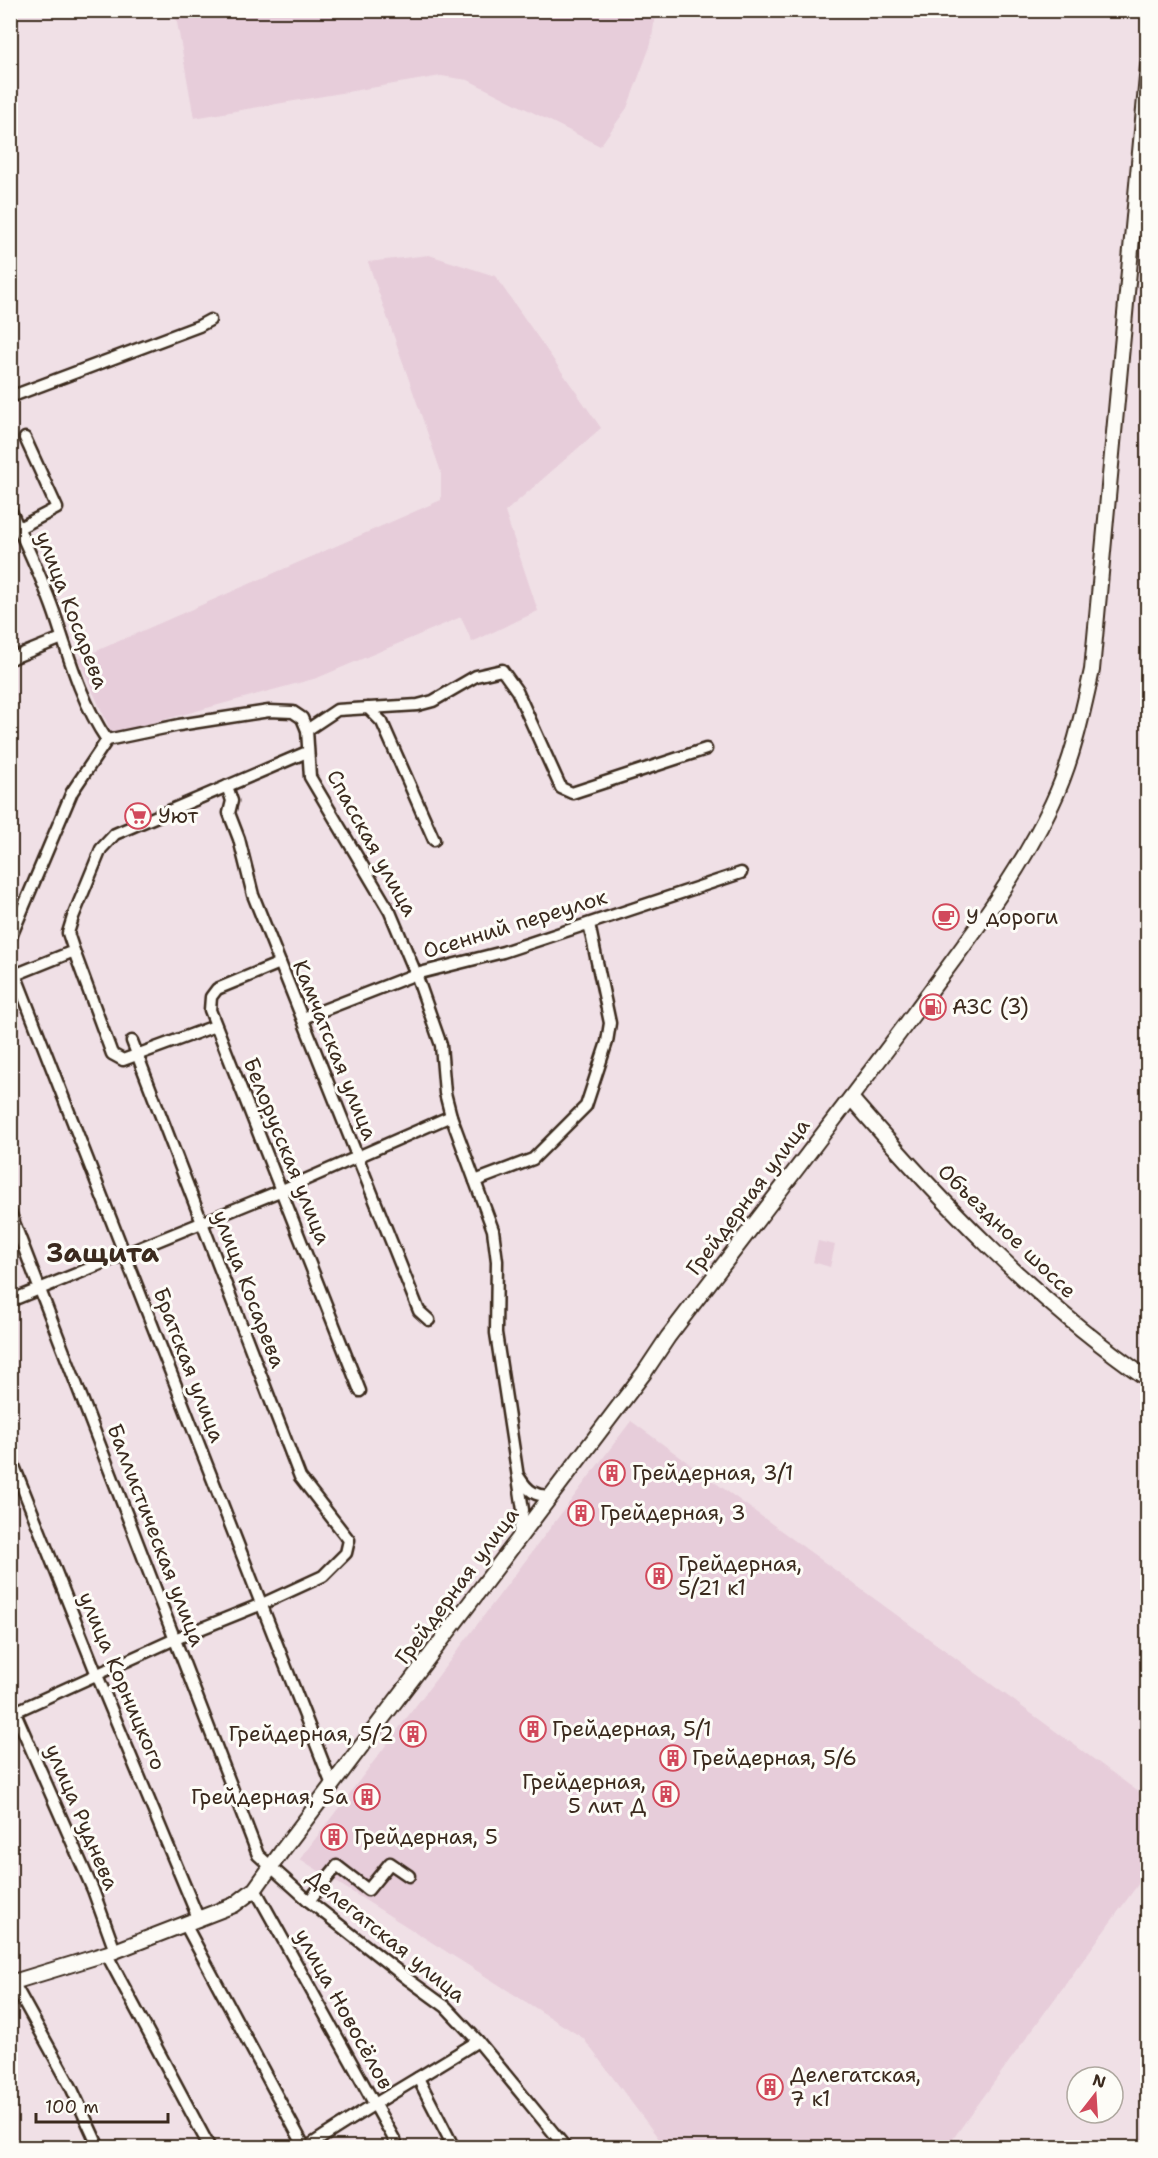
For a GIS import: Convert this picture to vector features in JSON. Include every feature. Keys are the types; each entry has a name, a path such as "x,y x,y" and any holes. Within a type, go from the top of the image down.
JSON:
{"main road":[{"name":"Грейдерная улица","path":"12,1982 111,1952 199,1920 234,1905 255,1889 668,1337 851,1098 981,921 1024,858 1053,803 1077,737 1093,659 1148,66"},
{"name":"Объездное шоссе","path":"851,1098 986,1245 1053,1306 1111,1353 1148,1379"}],"street":[{"path":"10,397 200,326 210,320"},
{"path":"19,528 57,508 25,438"},
{"name":"улица Косарева","path":"10,509 57,620 97,726 107,740"},
{"path":"10,659 62,638"},
{"path":"10,939 72,792 107,740 179,725 269,711 292,712 302,718 307,730 337,710 418,705 433,701 476,676 502,670 517,692 561,788 572,793 706,749"},
{"path":"368,708 382,722 434,840"},
{"name":"Спасская улица","path":"307,730 310,777 390,912 416,974 441,1045 445,1093 451,1116 493,1230 497,1261 496,1333 523,1510 517,1541"},
{"path":"215,1026 123,1060 112,1054 68,933 73,917 101,849 115,834 307,752"},
{"name":"Камчатская улица","path":"227,786 232,801 229,813 239,839 253,895 419,1311 429,1320"},
{"name":"Осенний переулок","path":"303,1018 416,974 503,952 741,873"},
{"path":"475,1182 533,1160 586,1106 607,1042 610,1023 590,924"},
{"path":"17,975 74,951"},
{"name":"Братская улица","path":"10,961 332,1785"},
{"name":"Белорусская улица","path":"280,963 217,988 211,998 210,1010 360,1391"},
{"name":"улица Косарева","path":"132,1041 300,1477 349,1540 346,1553 323,1576 262,1604"},
{"path":"10,1301 282,1190 451,1116"},
{"name":"Баллистическая улица","path":"10,1212 258,1855 272,1868"},
{"name":"улица Корницкого","path":"10,1456 97,1675 199,1920"},
{"path":"518,1475 531,1492 542,1496 552,1495"},
{"path":"12,1709 97,1675 175,1638 262,1604"},
{"name":"улица Руднева","path":"12,1709 93,1890 111,1952 210,2148"},
{"path":"309,1901 337,1866 368,1890 390,1863 409,1876"},
{"name":"Делегатская улица","path":"272,1868 309,1901 446,2007 478,2041 566,2148"},
{"name":"улица Новосёлов","path":"255,1889 399,2148"},
{"path":"185,1924 305,2148 375,2102 478,2041"},
{"path":"12,1982 71,2087 99,2148"},
{"path":"418,2078 454,2148"}],"shaded area":[{"path":"175,10 656,11 651,44 627,108 600,146 468,80 441,76 194,118"},
{"path":"429,255 495,276 601,428 505,512 538,611 472,642 461,617 317,678 112,734 78,659 441,500 441,472 368,262"},
{"path":"818,1241 835,1245 830,1267 813,1262"},
{"path":"631,1421 1147,1798 1147,1872 947,2147 665,2147 583,2038 300,1859"}],"place":[{"name":"Уют","path":"138,816"},
{"name":"У дороги","path":"946,917"},
{"name":"АЗС (3)","path":"933,1007"},
{"name":"Грейдерная, 3/1","path":"612,1473"},
{"name":"Грейдерная, 3","path":"581,1513"},
{"name":"Грейдерная, 5/21 к1","path":"659,1576"},
{"name":"Грейдерная, 5/1","path":"533,1729"},
{"name":"Грейдерная, 5/2","path":"413,1734"},
{"name":"Грейдерная, 5/6","path":"673,1758"},
{"name":"Грейдерная, 5 лит Д","path":"666,1794"},
{"name":"Грейдерная, 5а","path":"367,1797"},
{"name":"Грейдерная, 5","path":"334,1837"},
{"name":"Делегатская, 7 к1","path":"770,2087"}],"district":[{"name":"Защита","path":"103,1253"}]}
